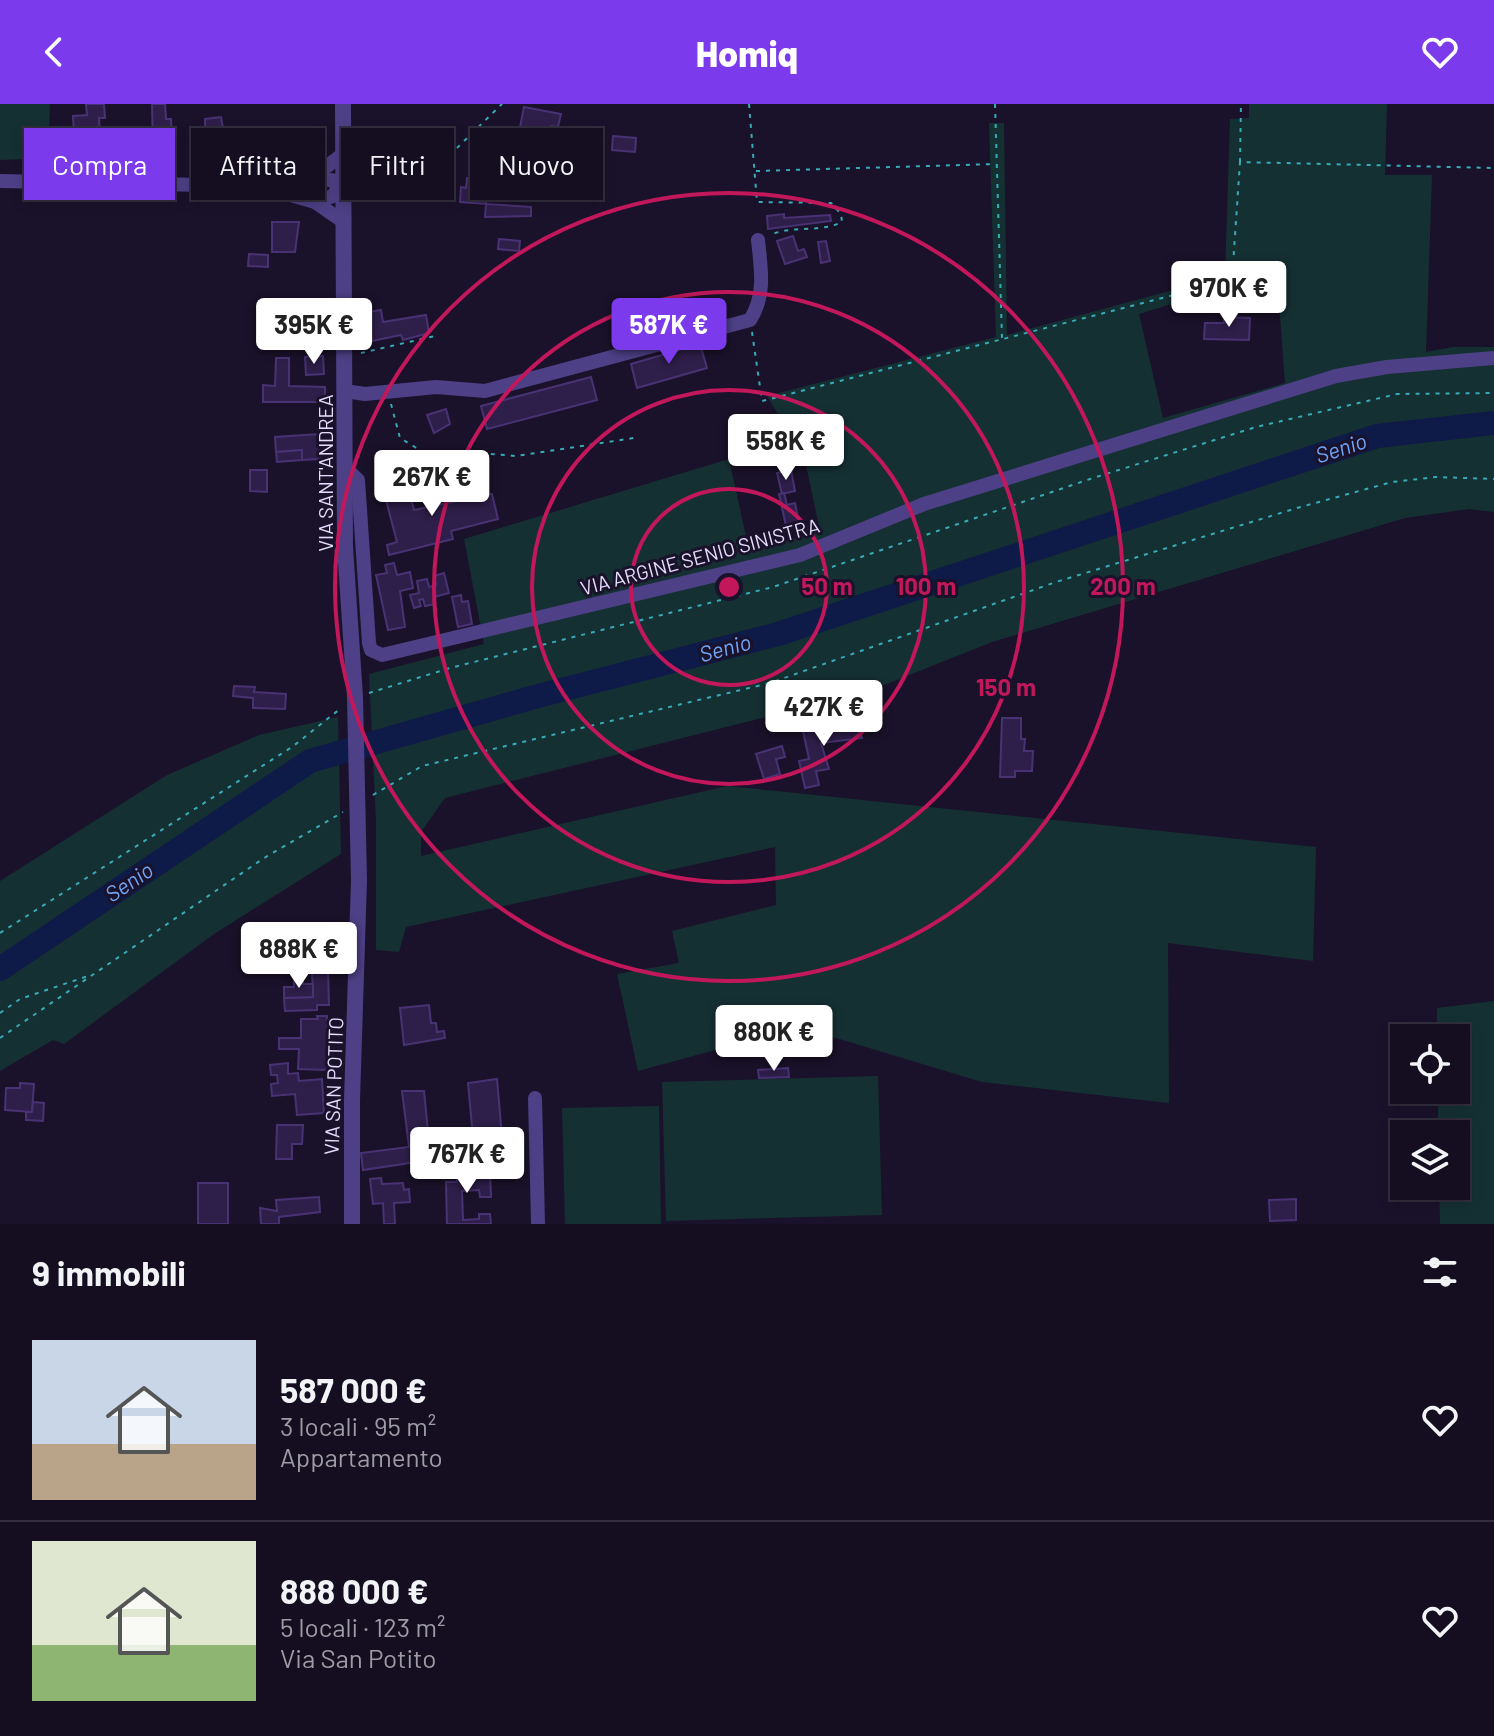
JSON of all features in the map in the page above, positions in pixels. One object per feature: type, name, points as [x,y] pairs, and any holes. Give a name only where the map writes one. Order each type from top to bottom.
[{"type":"street","name":"VIA SANT'ANDREA","points":[[343,104],[343,128]]},
{"type":"street","points":[[325,168],[341,156]]},
{"type":"street","points":[[315,202],[333,196],[341,182],[325,179]]},
{"type":"street","points":[[0,181],[191,185]]},
{"type":"street","points":[[308,200],[341,220]]},
{"type":"street","name":"VIA SANT'ANDREA","points":[[341,200],[345,547],[355,697],[355,804]]},
{"type":"street","points":[[345,391],[436,387],[485,391],[750,320],[761,294],[758,240]]},
{"type":"street","name":"VIA ARGINE SENIO SINISTRA","points":[[345,468],[358,480],[369,643],[371,650],[382,655],[800,555],[924,504],[1336,376],[1387,367],[1494,358]]},
{"type":"street","name":"VIA SAN POTITO","points":[[352,1224],[352,1100],[359,880],[355,804]]},
{"type":"street","points":[[535,1098],[538,1224]]},
{"type":"path","points":[[454,151],[502,104]]},
{"type":"path","points":[[749,104],[757,202],[831,203],[841,214],[842,222],[831,228],[780,231],[758,240]]},
{"type":"path","points":[[995,104],[1002,340]]},
{"type":"path","points":[[750,320],[762,401],[1232,280],[1241,104]]},
{"type":"path","points":[[1240,162],[1494,168]]},
{"type":"path","points":[[754,171],[996,164]]},
{"type":"path","points":[[344,355],[435,336]]},
{"type":"path","points":[[388,391],[400,438],[423,452],[516,456],[634,438]]},
{"type":"path","points":[[0,933],[292,747],[355,697],[465,664],[773,587],[1090,479],[1256,427],[1397,394],[1494,393]]},
{"type":"path","points":[[0,1038],[264,858],[422,766],[770,683],[1070,577],[1392,482],[1436,477],[1494,479]]},
{"type":"path","points":[[0,1013],[20,999],[94,974]]},
{"type":"green space","points":[[0,104],[50,104],[49,128],[24,128],[24,159],[0,160]]},
{"type":"green space","points":[[1249,104],[1387,104],[1385,175],[1432,175],[1426,352],[1453,347],[1494,347],[1494,512],[1469,509],[1405,518],[992,642],[869,691],[445,798],[421,832],[421,856],[727,786],[1316,847],[1313,961],[1168,943],[1169,1103],[982,1082],[836,1038],[778,1033],[638,1071],[617,974],[679,963],[672,931],[776,905],[775,847],[406,927],[399,952],[376,950],[376,821],[369,674],[484,644],[464,539],[729,459],[749,550],[820,531],[805,460],[767,396],[996,337],[989,123],[1004,123],[1007,335],[1225,276],[1230,119],[1249,118]],"holes":[[[1243,282],[1278,289],[1285,383],[1163,418],[1139,314]]]},
{"type":"green space","points":[[338,717],[341,854],[214,934],[64,1044],[53,1040],[0,1071],[0,881],[167,775],[259,735]]},
{"type":"green space","points":[[1494,1001],[1494,1224],[1440,1224],[1439,1200],[1470,1200],[1470,1120],[1438,1120],[1438,1104],[1470,1104],[1470,1024],[1437,1024],[1437,1008]]},
{"type":"green space","points":[[878,1076],[882,1215],[666,1221],[662,1082]]},
{"type":"green space","points":[[659,1106],[661,1224],[565,1224],[562,1108]]},
{"type":"building","points":[[86,104],[104,104],[105,118],[99,118],[100,128],[74,128],[73,116],[87,115]]},
{"type":"building","points":[[152,104],[165,104],[166,119],[171,119],[171,128],[153,128]]},
{"type":"building","points":[[524,107],[561,114],[558,127],[520,128]]},
{"type":"building","points":[[221,117],[223,128],[205,128],[205,119]]},
{"type":"building","points":[[613,136],[636,138],[635,152],[612,150]]},
{"type":"building","points":[[467,178],[470,178],[470,200],[486,200],[486,204],[460,202],[461,187],[466,188]]},
{"type":"building","points":[[486,204],[531,207],[531,216],[485,217]]},
{"type":"building","points":[[784,214],[784,218],[830,215],[831,221],[768,229],[767,216]]},
{"type":"building","points":[[272,222],[299,222],[295,252],[272,252]]},
{"type":"building","points":[[793,236],[798,251],[804,249],[807,257],[785,264],[777,241]]},
{"type":"building","points":[[499,239],[520,241],[519,251],[498,249]]},
{"type":"building","points":[[826,241],[830,261],[821,263],[818,242]]},
{"type":"building","points":[[249,254],[268,255],[268,267],[248,266]]},
{"type":"building","points":[[381,310],[383,322],[426,315],[429,333],[403,340],[401,335],[367,342],[363,313]]},
{"type":"building","points":[[301,315],[319,315],[318,342],[296,342]]},
{"type":"building","points":[[1224,317],[1250,318],[1249,340],[1204,339],[1205,323],[1224,323]]},
{"type":"building","points":[[293,318],[289,342],[277,341],[279,330]]},
{"type":"building","points":[[700,344],[707,368],[637,388],[631,364]]},
{"type":"building","points":[[323,356],[324,374],[306,375],[305,357]]},
{"type":"building","points":[[276,358],[289,358],[289,386],[325,387],[325,402],[263,402],[263,385],[275,386]]},
{"type":"building","points":[[591,377],[597,400],[487,429],[481,406]]},
{"type":"building","points":[[446,409],[450,424],[434,433],[427,415]]},
{"type":"building","points":[[319,434],[321,459],[302,460],[302,450],[276,452],[275,437]]},
{"type":"building","points":[[302,450],[302,460],[277,462],[276,452]]},
{"type":"building","points":[[250,470],[267,470],[267,492],[250,491]]},
{"type":"building","points":[[791,470],[795,491],[782,494],[777,473]]},
{"type":"building","points":[[406,479],[414,510],[492,494],[498,519],[451,531],[453,539],[389,555],[387,545],[397,542],[382,485]]},
{"type":"building","points":[[784,493],[787,505],[795,503],[799,523],[786,526],[779,494]]},
{"type":"building","points":[[394,563],[397,575],[410,572],[413,588],[400,591],[405,627],[388,630],[376,575],[387,573],[385,565]]},
{"type":"building","points":[[444,573],[449,593],[434,597],[435,604],[425,606],[423,599],[419,600],[421,606],[414,608],[410,595],[419,593],[417,581],[427,579],[429,587],[436,585],[434,576]]},
{"type":"building","points":[[461,595],[462,602],[468,601],[472,624],[458,627],[452,597]]},
{"type":"building","points":[[234,686],[255,687],[254,692],[286,694],[285,709],[253,708],[253,698],[233,696]]},
{"type":"building","points":[[1002,718],[1021,718],[1024,751],[1033,751],[1032,771],[1015,771],[1015,777],[1000,777]]},
{"type":"building","points":[[858,720],[862,738],[821,743],[829,769],[816,771],[819,785],[805,788],[799,761],[809,759],[803,731]]},
{"type":"building","points":[[782,746],[785,757],[776,759],[780,774],[764,779],[756,754]]},
{"type":"building","points":[[328,970],[329,1005],[317,1005],[317,1010],[285,1011],[284,998],[313,997],[312,971]]},
{"type":"building","points":[[303,979],[303,984],[313,984],[313,997],[284,998],[284,987],[294,987],[294,980]]},
{"type":"building","points":[[429,1005],[431,1023],[436,1023],[437,1032],[444,1031],[445,1038],[404,1045],[400,1008]]},
{"type":"building","points":[[317,1016],[327,1016],[327,1070],[298,1069],[299,1049],[279,1049],[279,1038],[301,1038],[301,1019],[318,1019]]},
{"type":"building","points":[[288,1063],[288,1074],[298,1073],[299,1081],[322,1079],[324,1113],[297,1115],[295,1094],[272,1096],[271,1084],[278,1083],[277,1075],[271,1075],[270,1065]]},
{"type":"building","points":[[788,1068],[789,1077],[759,1078],[758,1070]]},
{"type":"building","points":[[497,1079],[503,1149],[363,1170],[361,1153],[409,1147],[402,1091],[424,1091],[429,1142],[473,1137],[468,1083]]},
{"type":"building","points":[[20,1083],[34,1084],[32,1112],[5,1110],[6,1088],[20,1088]]},
{"type":"building","points":[[33,1102],[44,1103],[43,1121],[26,1120],[26,1112],[32,1112]]},
{"type":"building","points":[[277,1125],[303,1125],[302,1144],[292,1144],[292,1159],[276,1159]]},
{"type":"building","points":[[490,1169],[491,1197],[480,1197],[479,1190],[462,1191],[463,1220],[479,1219],[479,1214],[490,1214],[491,1224],[447,1224],[446,1182],[457,1182],[457,1170]]},
{"type":"building","points":[[381,1178],[382,1184],[403,1183],[404,1190],[409,1189],[410,1202],[394,1203],[395,1224],[384,1224],[383,1203],[373,1204],[370,1179]]},
{"type":"building","points":[[198,1183],[228,1183],[228,1224],[198,1224]]},
{"type":"building","points":[[319,1197],[320,1212],[279,1217],[279,1224],[261,1224],[260,1208],[277,1211],[276,1200]]},
{"type":"building","points":[[1296,1199],[1296,1220],[1270,1221],[1269,1200]]},
{"type":"waterway","name":"Senio","points":[[0,969],[310,761],[538,696],[778,634],[1377,436],[1494,423]]}]
